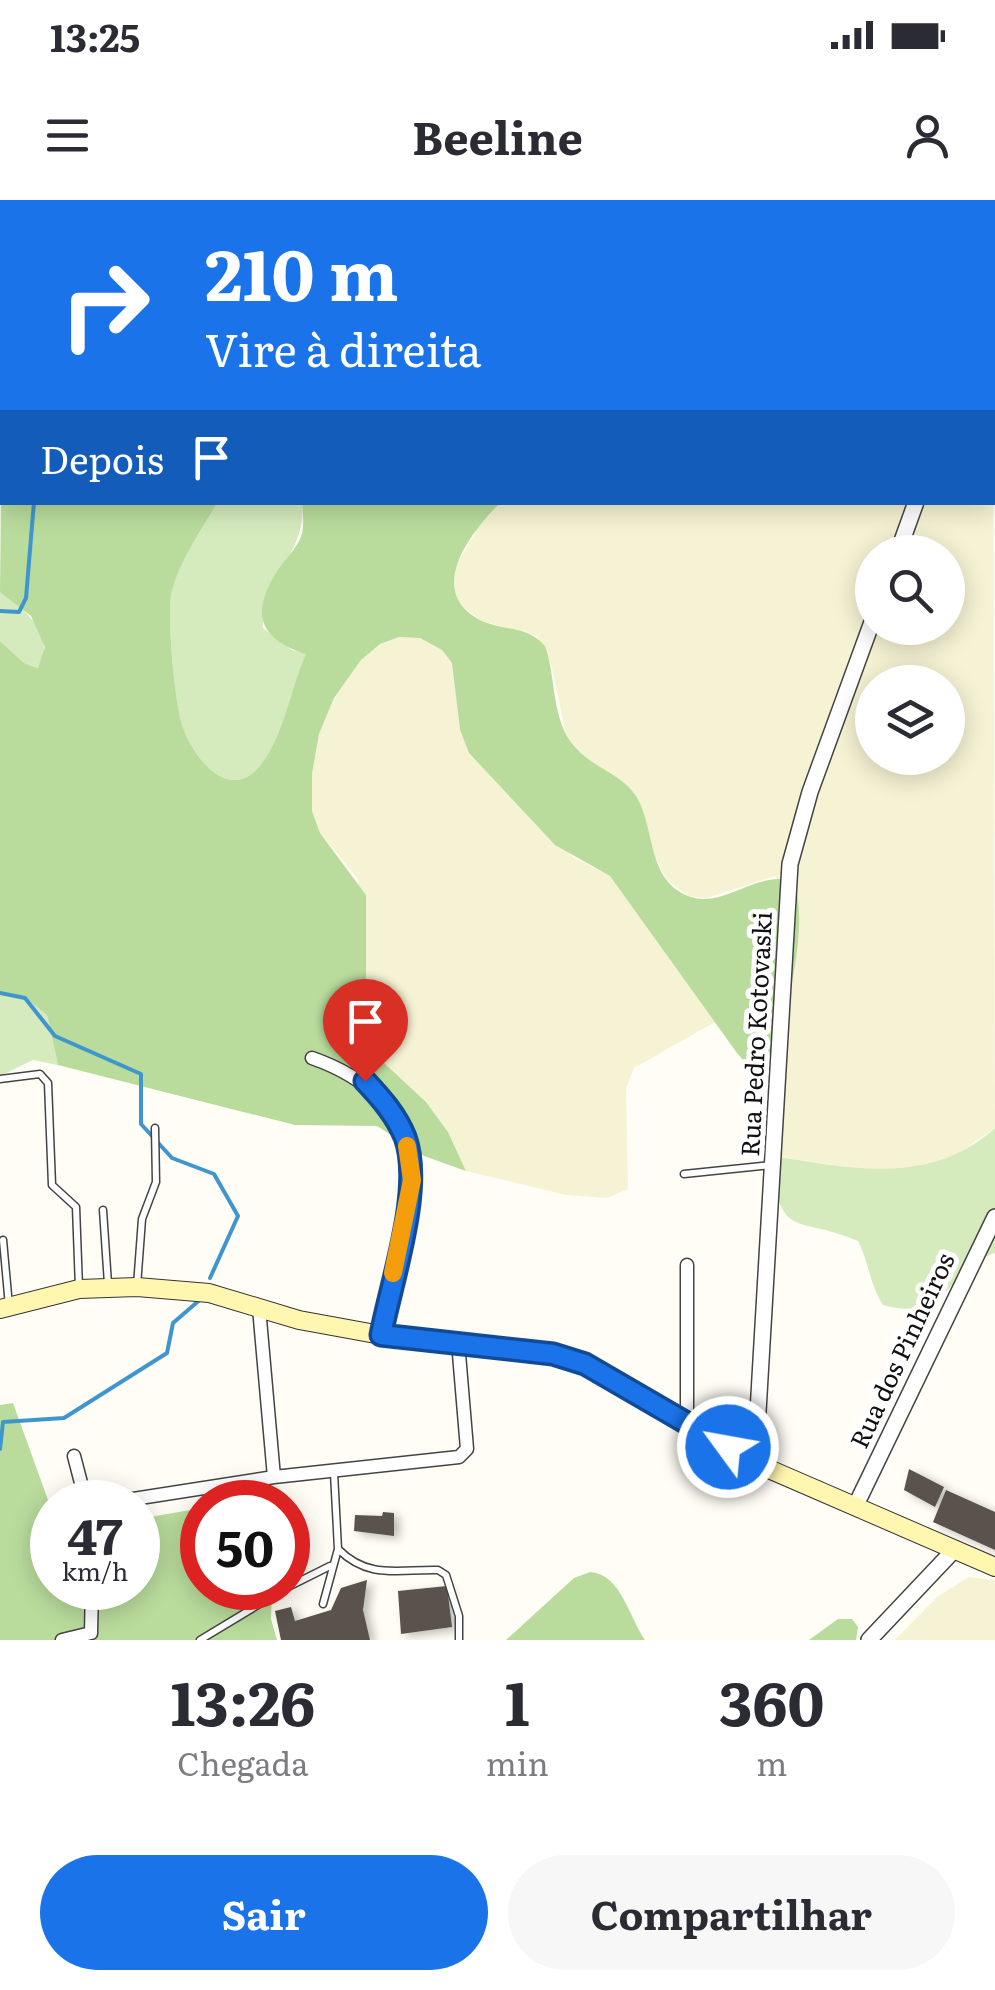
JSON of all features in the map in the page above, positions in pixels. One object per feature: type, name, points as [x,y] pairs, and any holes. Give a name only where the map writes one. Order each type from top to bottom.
[{"type":"main road","points":[[4,1308],[79,1290],[138,1287],[208,1293],[299,1320],[381,1335],[553,1354],[585,1364],[755,1463],[995,1567]]},
{"type":"street","points":[[904,535],[915,505]]},
{"type":"street","name":"Rua Pedro Kotovaski","points":[[755,1463],[790,864],[810,792],[864,645]]},
{"type":"street","points":[[312,1058],[365,1081],[388,1106],[406,1139],[412,1180],[381,1335]]},
{"type":"street","name":"Rua dos Pinheiros","points":[[856,1506],[995,1217]]},
{"type":"street","points":[[687,1266],[688,1422]]},
{"type":"street","points":[[259,1308],[274,1478]]},
{"type":"street","points":[[160,1495],[464,1454],[458,1342]]},
{"type":"street","points":[[74,1456],[80,1480]]},
{"type":"street","points":[[869,1640],[955,1549]]},
{"type":"street","points":[[62,1640],[91,1633],[92,1610]]},
{"type":"lane","points":[[0,1079],[40,1074],[48,1084],[52,1184],[76,1207],[79,1290]]},
{"type":"lane","points":[[138,1287],[142,1219],[156,1182],[155,1128]]},
{"type":"lane","points":[[684,1174],[772,1164]]},
{"type":"lane","points":[[103,1210],[108,1286]]},
{"type":"lane","points":[[3,1240],[4,1308]]},
{"type":"lane","points":[[322,1604],[338,1549],[334,1472]]},
{"type":"lane","points":[[338,1549],[356,1565],[373,1572],[438,1570],[446,1575],[460,1616],[459,1640]]},
{"type":"lane","points":[[310,1576],[331,1565]]},
{"type":"lane","points":[[200,1640],[249,1610]]},
{"type":"shaded area","points":[[498,505],[994,505],[995,1128],[955,1156],[905,1170],[866,1170],[772,1156],[779,1051],[800,912],[775,876],[706,898],[689,896],[667,880],[652,850],[643,813],[584,760],[566,734],[551,664],[537,636],[482,621],[459,604],[452,585],[454,569],[482,521]]},
{"type":"shaded area","points":[[399,637],[420,638],[442,650],[452,663],[460,730],[469,753],[573,857],[610,876],[715,1022],[634,1068],[626,1088],[628,1189],[607,1198],[566,1195],[466,1171],[448,1132],[426,1102],[382,1061],[366,997],[358,879],[320,833],[312,811],[312,774],[319,734],[334,698],[361,660],[380,644]]},
{"type":"shaded area","points":[[969,1577],[995,1580],[995,1640],[895,1640],[938,1596]]},
{"type":"green space","points":[[1,505],[216,505],[180,568],[172,591],[174,681],[183,728],[195,752],[214,772],[236,780],[248,777],[268,755],[306,654],[270,634],[262,614],[268,588],[302,534],[302,505],[498,505],[476,530],[458,562],[456,594],[464,608],[480,620],[522,631],[545,646],[567,736],[583,755],[621,780],[636,796],[665,878],[688,896],[701,899],[765,881],[792,881],[797,896],[798,939],[779,1051],[758,1061],[743,1060],[610,876],[555,845],[469,753],[460,730],[452,663],[442,650],[420,638],[399,637],[380,644],[361,660],[334,698],[319,734],[312,774],[312,811],[320,833],[366,895],[366,997],[382,1061],[426,1102],[448,1132],[466,1171],[424,1156],[377,1126],[295,1125],[58,1065],[47,1015],[23,996],[0,993],[0,641],[24,663],[38,668],[45,647],[31,616],[0,592]]},
{"type":"green space","points":[[216,505],[302,505],[298,536],[269,595],[263,628],[292,650],[307,653],[268,755],[248,777],[236,780],[214,772],[195,753],[183,729],[177,701],[170,602],[192,546]]},
{"type":"green space","points":[[0,592],[36,624],[44,646],[39,668],[24,663],[0,641]]},
{"type":"green space","points":[[0,993],[23,996],[47,1015],[58,1065],[33,1060],[0,1076]]},
{"type":"green space","points":[[995,1128],[995,1253],[978,1261],[935,1301],[922,1307],[883,1305],[858,1241],[794,1221],[780,1202],[772,1156],[860,1168],[916,1166],[970,1147]]},
{"type":"green space","points":[[13,1403],[41,1480],[30,1480],[30,1610],[160,1610],[160,1515],[180,1512],[180,1610],[271,1610],[277,1640],[0,1640],[0,1405]]},
{"type":"green space","points":[[590,1572],[601,1575],[617,1588],[645,1640],[506,1640],[574,1578]]},
{"type":"green space","points":[[838,1619],[852,1619],[858,1627],[856,1640],[809,1640]]},
{"type":"building","points":[[909,1469],[944,1487],[935,1507],[904,1490]]},
{"type":"building","points":[[946,1490],[995,1512],[995,1550],[933,1522]]},
{"type":"building","points":[[383,1512],[394,1513],[394,1536],[354,1531],[355,1515],[382,1516]]},
{"type":"building","points":[[367,1580],[363,1610],[370,1640],[281,1640],[275,1611],[292,1610],[295,1621],[331,1610],[341,1588]]},
{"type":"building","points":[[447,1586],[452,1627],[401,1634],[398,1591]]},
{"type":"waterway","points":[[0,611],[19,612],[26,598],[34,505]]},
{"type":"waterway","points":[[0,993],[25,998],[55,1036],[141,1074],[141,1124],[172,1158],[214,1174],[238,1216],[210,1278]]},
{"type":"waterway","points":[[0,1449],[3,1422],[64,1418],[167,1353],[173,1323],[202,1298]]},
{"type":"slow traffic","points":[[393,1273],[412,1180],[407,1146]]},
{"type":"route","points":[[365,1081],[388,1106],[406,1139],[412,1180],[381,1335],[553,1354],[585,1364],[728,1447]]}]
